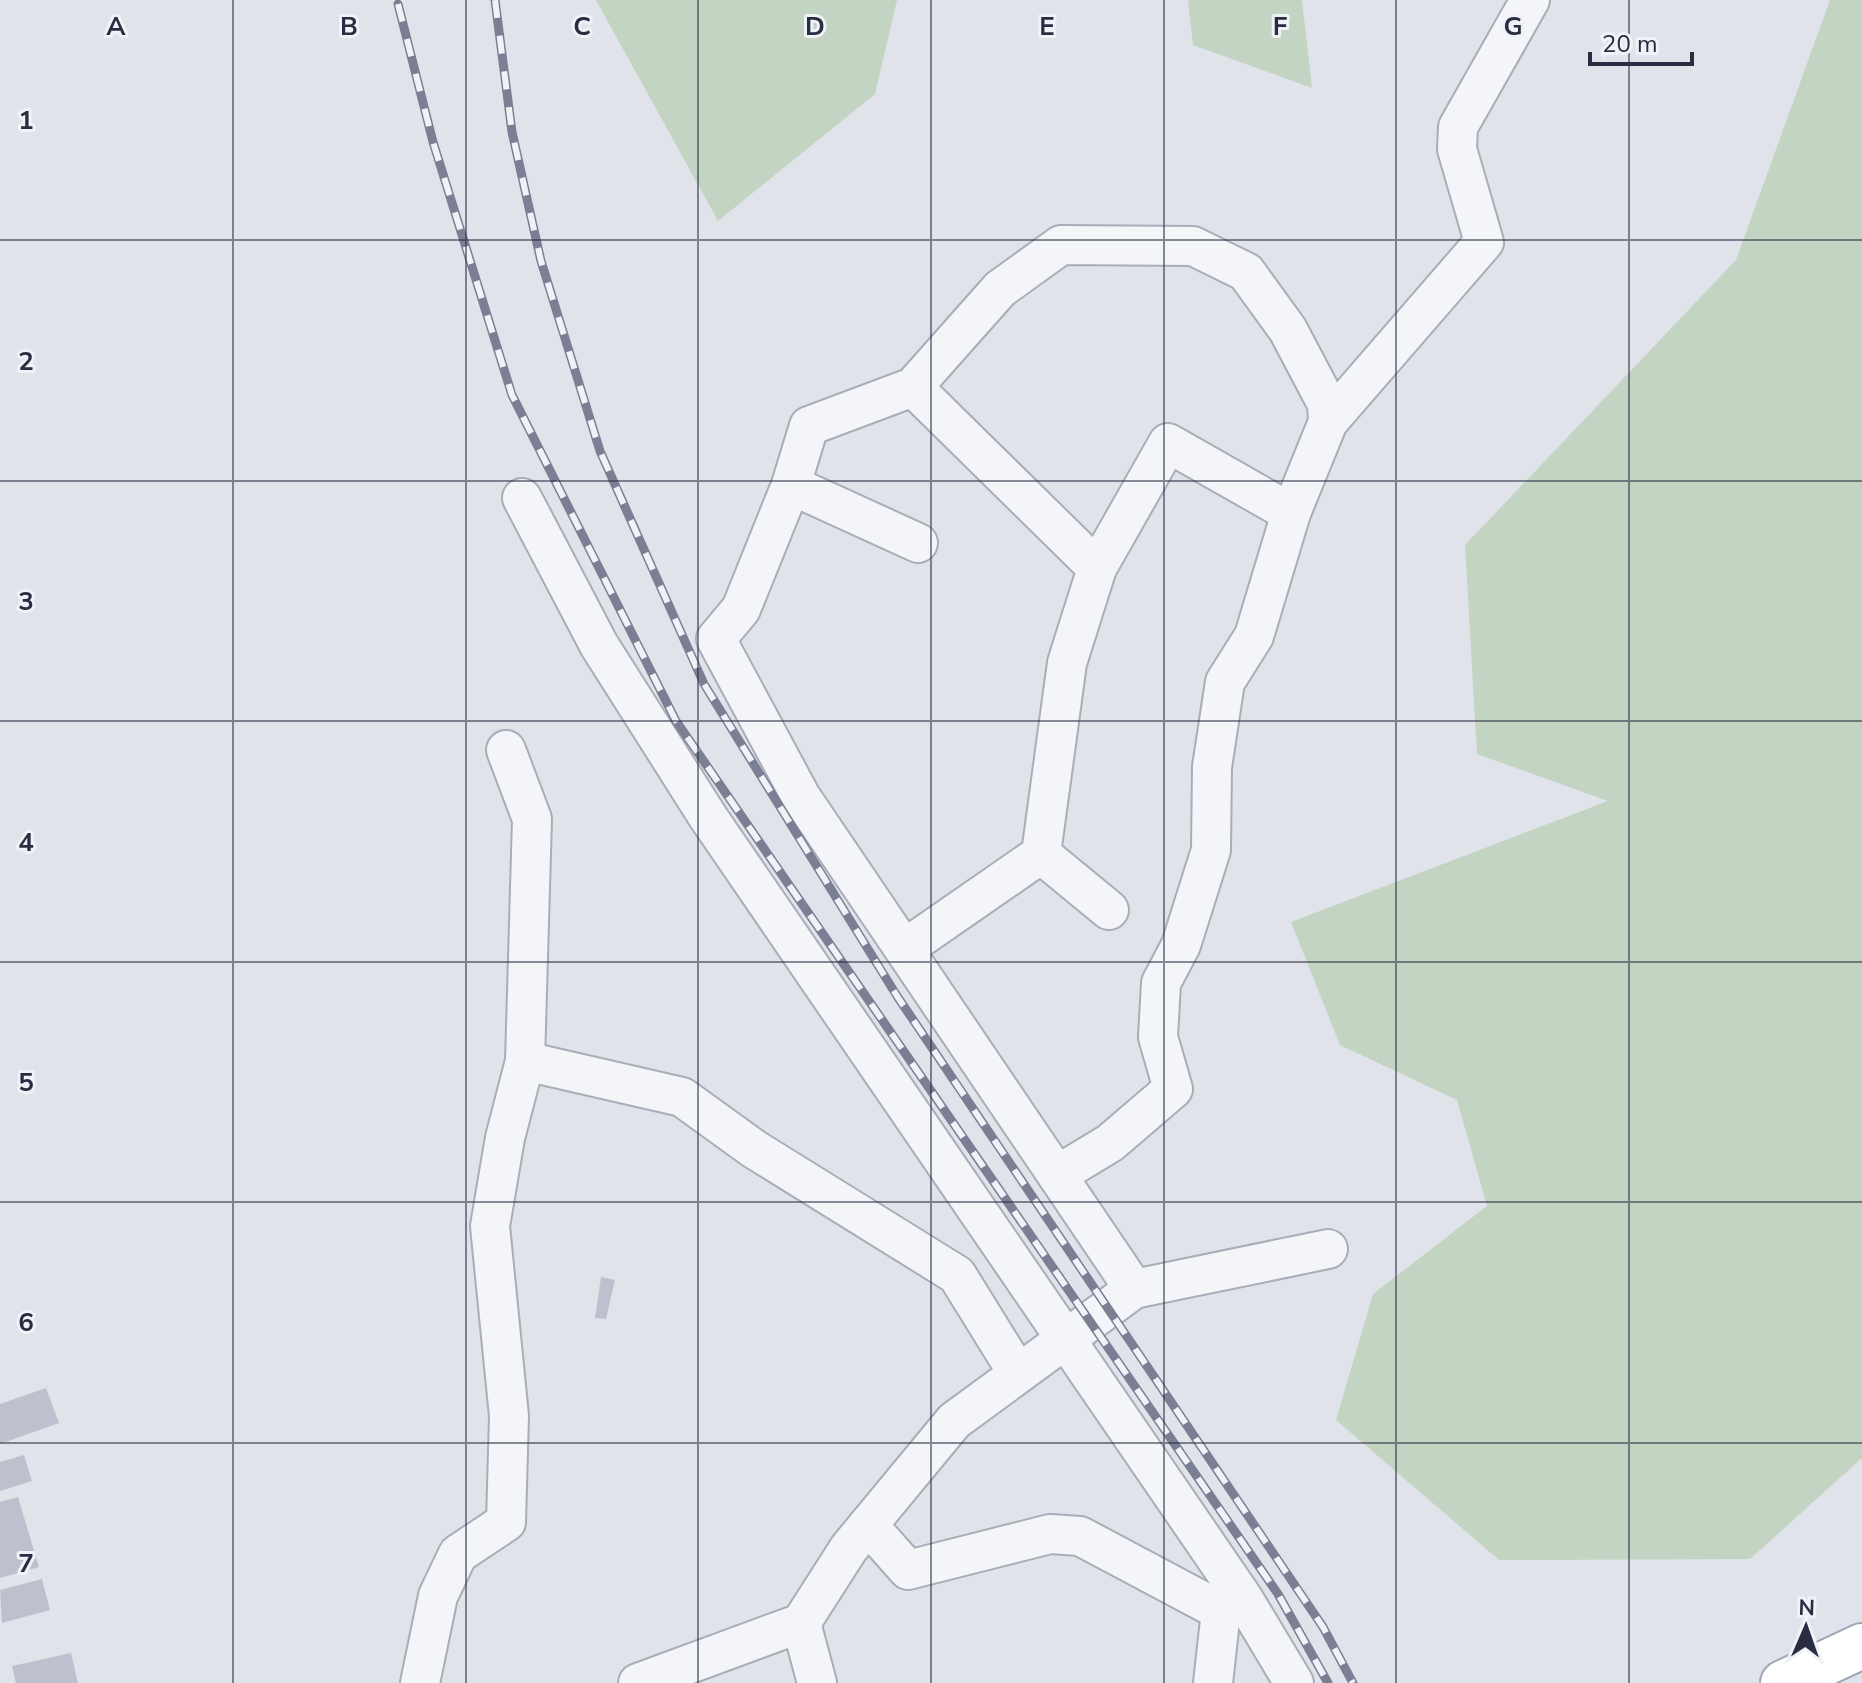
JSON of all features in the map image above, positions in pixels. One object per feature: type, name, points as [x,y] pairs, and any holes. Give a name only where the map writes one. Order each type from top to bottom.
[{"type":"main road","points":[[1783,1683],[1862,1646]]},
{"type":"street","points":[[1057,1175],[1110,1143],[1173,1089],[1158,1037],[1161,983],[1181,945],[1211,850],[1212,767],[1225,682],[1254,636],[1291,513],[1328,422],[1484,242],[1457,149],[1458,127],[1530,0]]},
{"type":"street","points":[[1134,1289],[801,797],[716,639],[741,609],[791,485],[809,426],[913,387],[1000,289],[1061,245],[1193,246],[1246,272],[1288,330],[1327,404],[1328,422]]},
{"type":"street","points":[[913,387],[1097,568]]},
{"type":"street","points":[[904,949],[1041,854],[1067,663],[1097,568],[1168,443],[1291,513]]},
{"type":"street","points":[[791,485],[918,543]]},
{"type":"street","points":[[522,498],[599,645],[708,817],[1063,1339],[1232,1605],[1294,1683]]},
{"type":"street","points":[[420,1683],[438,1596],[458,1554],[506,1522],[509,1416],[490,1226],[505,1138],[525,1061],[532,819],[506,750]]},
{"type":"street","points":[[1041,854],[1109,910]]},
{"type":"street","points":[[525,1061],[682,1097],[754,1149],[957,1275],[1017,1372]]},
{"type":"street","points":[[638,1683],[801,1623],[849,1548],[954,1421],[1134,1289],[1328,1249]]},
{"type":"street","points":[[868,1525],[908,1570],[1050,1534],[1080,1536],[1232,1605]]},
{"type":"street","points":[[1213,1683],[1232,1605]]},
{"type":"street","points":[[801,1623],[817,1683]]},
{"type":"green space","points":[[596,0],[897,0],[875,94],[718,221]]},
{"type":"green space","points":[[1188,0],[1302,0],[1312,88],[1193,45]]},
{"type":"green space","points":[[1830,0],[1862,0],[1862,1458],[1750,1559],[1499,1560],[1336,1420],[1373,1294],[1487,1206],[1457,1100],[1340,1045],[1291,922],[1608,801],[1477,754],[1465,545],[1736,260]]},
{"type":"building","points":[[601,1277],[615,1280],[606,1319],[595,1318]]},
{"type":"building","points":[[46,1388],[59,1423],[0,1444],[0,1404]]},
{"type":"building","points":[[24,1455],[32,1481],[0,1491],[0,1462]]},
{"type":"building","points":[[18,1497],[39,1567],[0,1578],[0,1502]]},
{"type":"building","points":[[42,1579],[50,1610],[2,1623],[0,1590]]},
{"type":"building","points":[[71,1653],[78,1683],[16,1683],[12,1666]]},
{"type":"railway","points":[[495,0],[512,132],[541,261],[600,451],[704,684],[897,996],[1323,1627],[1353,1683]]},
{"type":"railway","points":[[398,4],[433,142],[512,395],[676,721],[1278,1594],[1328,1683]]}]
